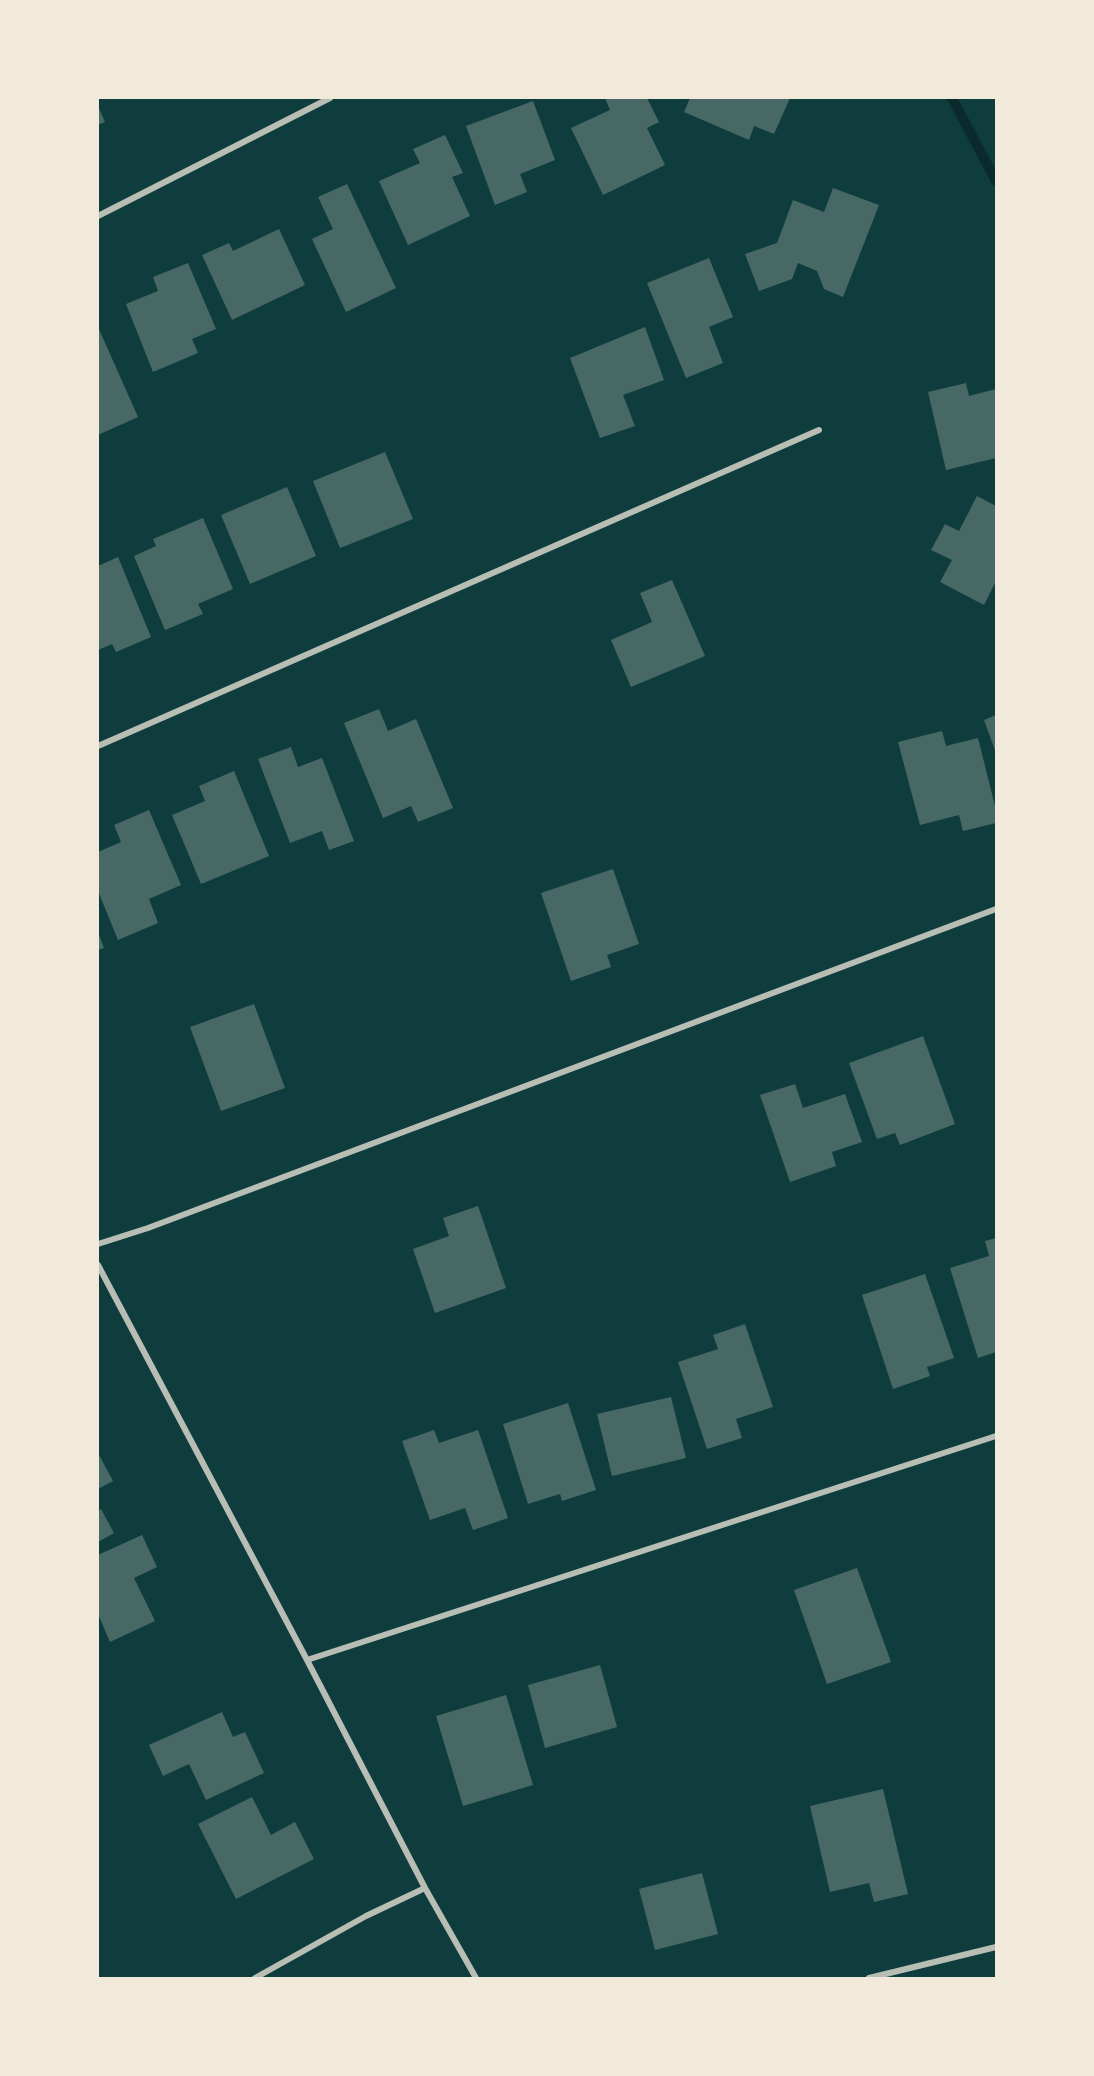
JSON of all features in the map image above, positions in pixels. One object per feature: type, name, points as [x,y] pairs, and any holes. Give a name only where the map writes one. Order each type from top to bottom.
[{"type":"street","points":[[98,216],[330,98]]},
{"type":"street","points":[[98,746],[819,430]]},
{"type":"street","points":[[98,1244],[148,1228],[996,909]]},
{"type":"street","points":[[98,1265],[308,1660],[424,1888],[476,1978]]},
{"type":"street","points":[[308,1660],[996,1436]]},
{"type":"street","points":[[255,1978],[366,1916],[424,1888]]},
{"type":"street","points":[[869,1978],[996,1947]]},
{"type":"building","points":[[605,98],[647,98],[659,122],[647,128],[665,165],[603,195],[571,128],[610,110]]},
{"type":"building","points":[[690,98],[790,98],[774,134],[754,126],[749,140],[684,112]]},
{"type":"building","points":[[533,101],[555,160],[520,174],[527,192],[495,205],[466,126]]},
{"type":"building","points":[[98,106],[105,122],[98,125]]},
{"type":"building","points":[[445,135],[463,173],[452,177],[470,216],[408,245],[379,181],[420,163],[413,149]]},
{"type":"building","points":[[347,184],[396,288],[346,312],[312,239],[333,229],[318,197]]},
{"type":"building","points":[[833,188],[879,205],[843,297],[824,289],[817,271],[798,263],[792,279],[759,291],[745,254],[777,243],[793,200],[824,212]]},
{"type":"building","points":[[279,229],[305,285],[232,320],[202,255],[229,243],[233,251]]},
{"type":"building","points":[[709,258],[733,317],[709,327],[723,363],[686,378],[647,283]]},
{"type":"building","points":[[188,263],[216,329],[192,339],[198,353],[153,372],[126,304],[158,291],[153,277]]},
{"type":"building","points":[[98,327],[138,417],[98,435]]},
{"type":"building","points":[[645,327],[664,380],[623,395],[635,426],[600,438],[570,358]]},
{"type":"building","points":[[966,383],[969,396],[996,389],[996,458],[946,470],[928,392]]},
{"type":"building","points":[[385,452],[413,519],[340,548],[313,481]]},
{"type":"building","points":[[287,487],[316,556],[250,584],[221,515]]},
{"type":"building","points":[[977,496],[996,506],[996,581],[984,605],[940,582],[952,560],[931,550],[945,524],[959,531]]},
{"type":"building","points":[[203,518],[233,589],[198,604],[203,614],[165,630],[134,556],[156,546],[153,539]]},
{"type":"building","points":[[118,557],[151,637],[116,652],[112,644],[98,650],[98,566]]},
{"type":"building","points":[[672,580],[705,656],[631,687],[611,640],[652,622],[640,593]]},
{"type":"building","points":[[379,709],[388,731],[416,719],[453,808],[418,822],[411,806],[383,818],[344,723]]},
{"type":"building","points":[[996,715],[996,753],[984,720]]},
{"type":"building","points":[[942,731],[946,746],[978,738],[996,810],[996,823],[963,831],[959,815],[920,825],[898,742]]},
{"type":"building","points":[[291,747],[298,767],[322,758],[354,841],[329,850],[322,831],[290,843],[258,759]]},
{"type":"building","points":[[234,771],[269,856],[201,884],[172,815],[205,801],[199,786]]},
{"type":"building","points":[[149,810],[181,885],[149,899],[158,923],[118,940],[98,891],[98,852],[121,842],[114,825]]},
{"type":"building","points":[[613,869],[639,944],[607,955],[611,967],[571,981],[541,893]]},
{"type":"building","points":[[98,932],[104,948],[98,950]]},
{"type":"building","points":[[254,1004],[285,1088],[221,1111],[190,1027]]},
{"type":"building","points":[[923,1036],[955,1124],[900,1145],[895,1133],[877,1139],[849,1063]]},
{"type":"building","points":[[795,1084],[803,1108],[845,1094],[862,1142],[832,1152],[836,1166],[790,1182],[760,1095]]},
{"type":"building","points":[[478,1206],[506,1288],[435,1313],[413,1249],[449,1236],[443,1218]]},
{"type":"building","points":[[996,1238],[996,1352],[978,1358],[950,1268],[989,1256],[985,1241]]},
{"type":"building","points":[[925,1274],[954,1358],[927,1367],[930,1376],[893,1389],[862,1295]]},
{"type":"building","points":[[745,1324],[773,1407],[736,1419],[742,1438],[707,1449],[678,1362],[718,1349],[713,1335]]},
{"type":"building","points":[[671,1397],[686,1458],[612,1476],[597,1414]]},
{"type":"building","points":[[568,1403],[596,1490],[562,1501],[560,1494],[528,1504],[503,1424]]},
{"type":"building","points":[[434,1430],[439,1443],[478,1430],[508,1518],[473,1530],[465,1508],[430,1520],[402,1441]]},
{"type":"building","points":[[98,1453],[113,1481],[98,1489]]},
{"type":"building","points":[[101,1509],[114,1533],[98,1542],[98,1511]]},
{"type":"building","points":[[142,1535],[157,1567],[134,1578],[155,1621],[110,1642],[98,1614],[98,1555]]},
{"type":"building","points":[[857,1568],[891,1662],[827,1684],[794,1590]]},
{"type":"building","points":[[600,1665],[617,1727],[545,1748],[528,1685]]},
{"type":"building","points":[[506,1695],[533,1785],[463,1806],[436,1716]]},
{"type":"building","points":[[222,1712],[233,1737],[245,1732],[264,1773],[206,1800],[189,1764],[163,1776],[149,1745]]},
{"type":"building","points":[[883,1789],[908,1894],[874,1902],[869,1883],[830,1892],[810,1806]]},
{"type":"building","points":[[252,1797],[271,1835],[295,1822],[314,1859],[236,1899],[198,1824]]},
{"type":"building","points":[[702,1873],[718,1934],[655,1950],[639,1889]]},
{"type":"waterway","points":[[952,98],[996,181]]}]
